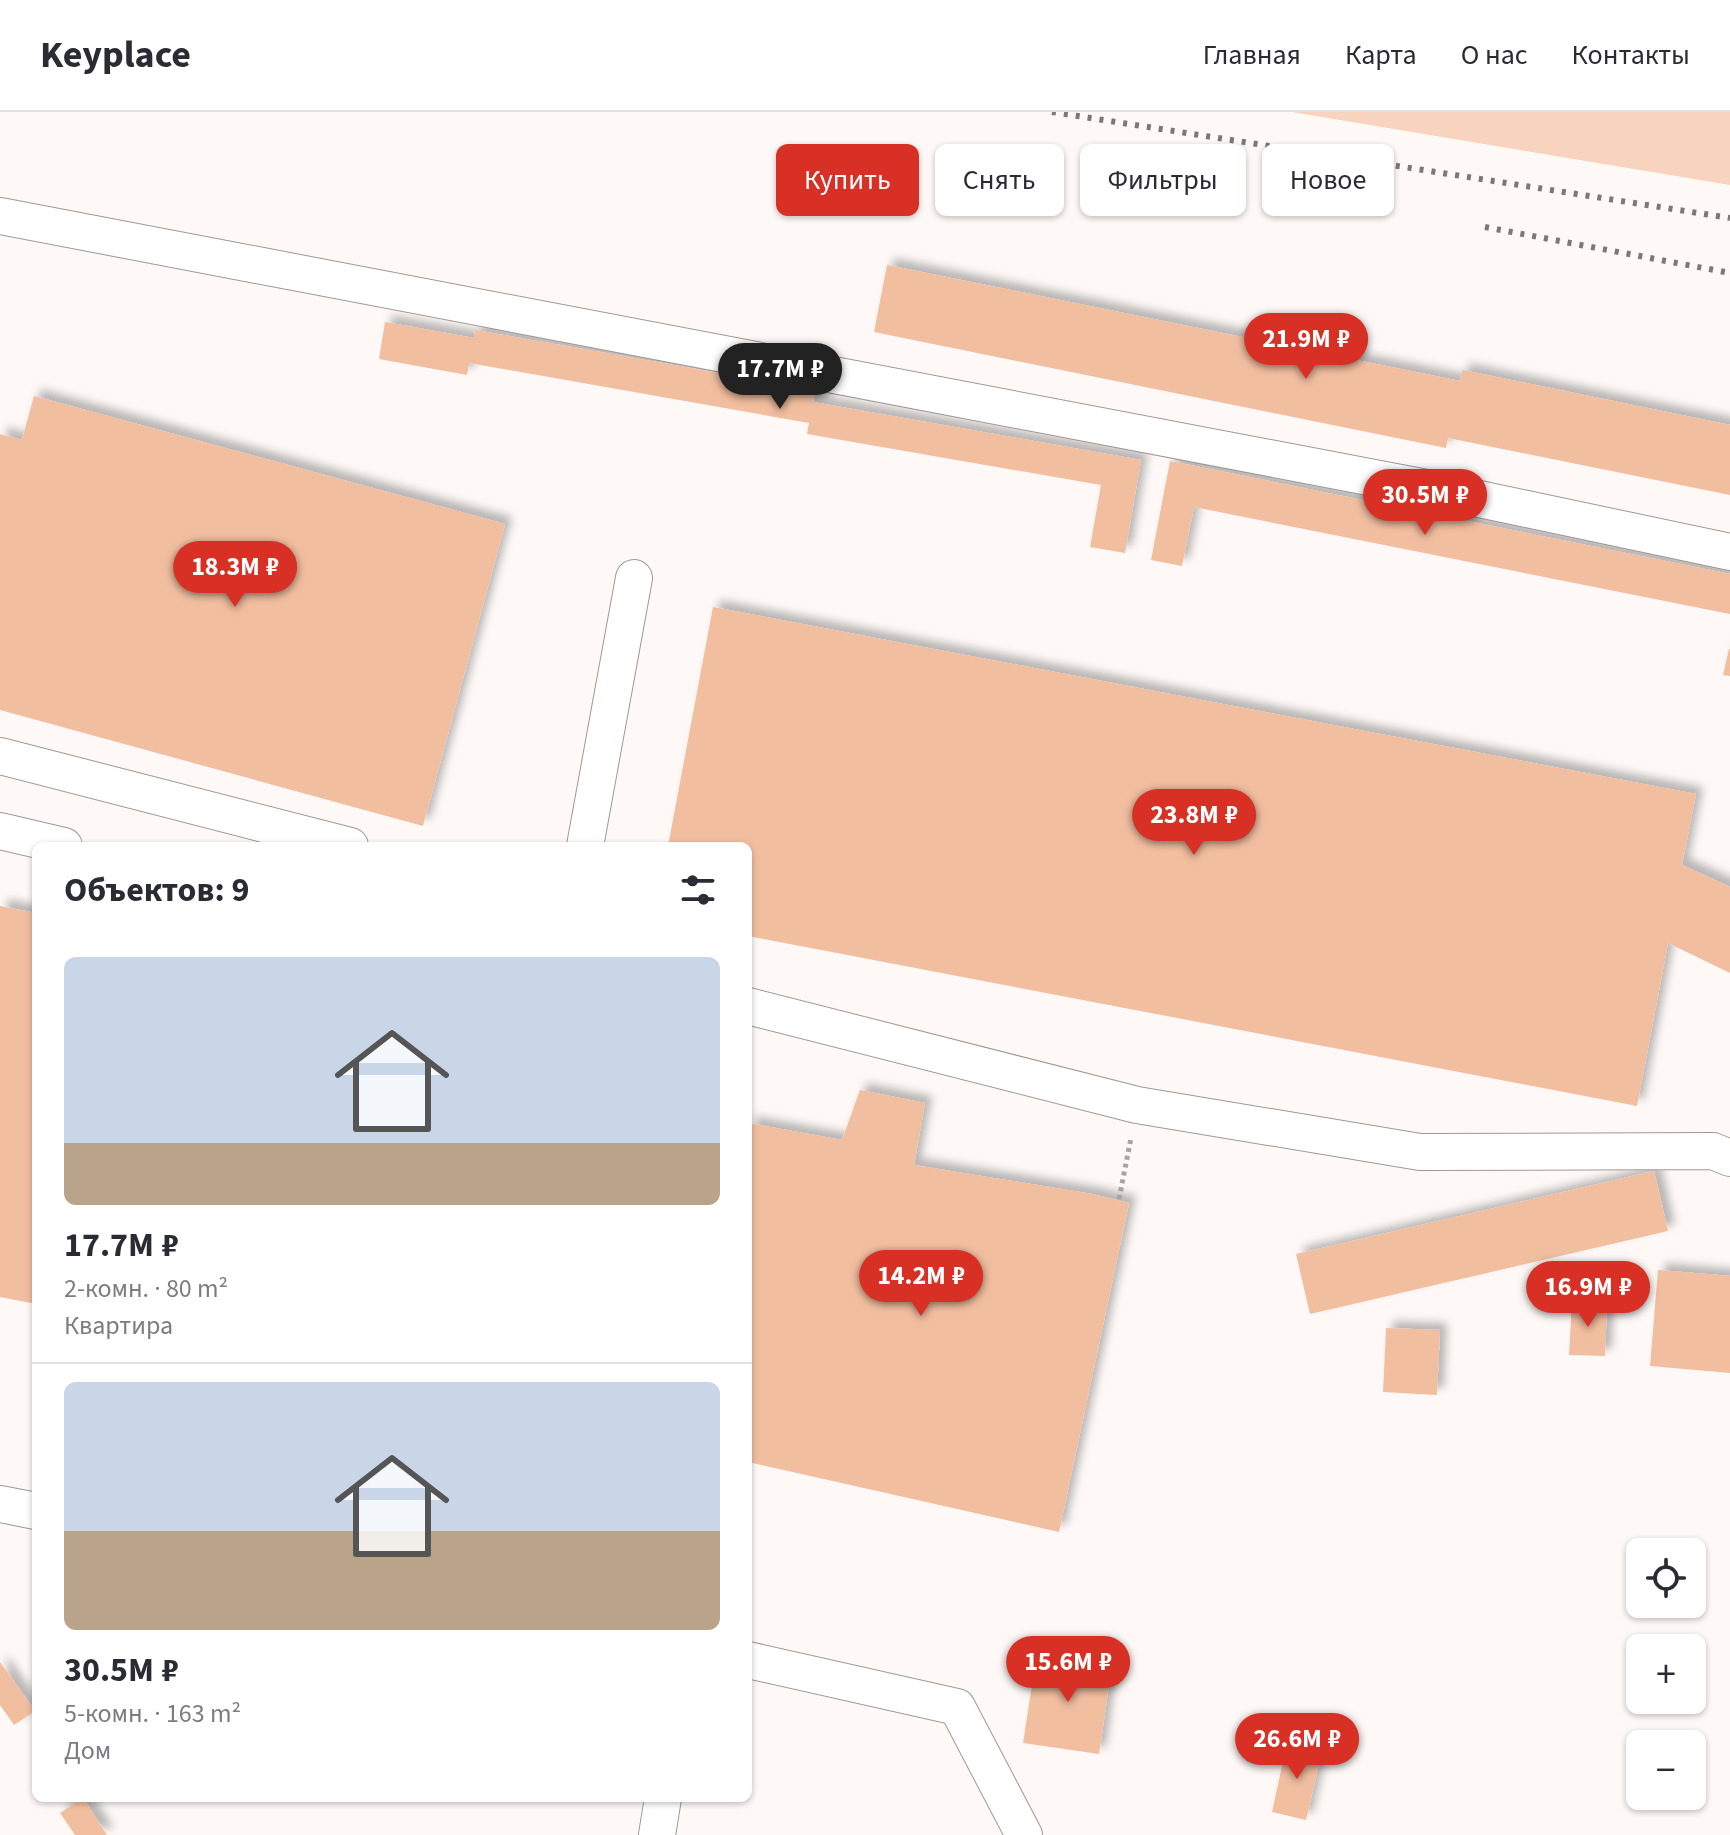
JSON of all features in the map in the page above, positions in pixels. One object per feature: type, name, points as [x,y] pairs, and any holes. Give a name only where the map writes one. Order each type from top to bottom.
[{"type":"lane","points":[[0,216],[1437,490],[1730,552]]},
{"type":"lane","points":[[586,842],[634,578]]},
{"type":"lane","points":[[0,756],[334,842]]},
{"type":"lane","points":[[0,831],[47,842]]},
{"type":"lane","points":[[752,1007],[1137,1105],[1420,1152],[1713,1151],[1730,1158]]},
{"type":"lane","points":[[0,1504],[32,1510]]},
{"type":"lane","points":[[752,1661],[957,1707],[1024,1835]]},
{"type":"lane","points":[[657,1835],[662,1802]]},
{"type":"path","points":[[1119,1199],[1131,1136]]},
{"type":"shaded area","points":[[1292,112],[1730,112],[1730,185]]},
{"type":"building","points":[[887,265],[1460,381],[1462,370],[1730,425],[1730,495],[1448,438],[1446,448],[874,332]]},
{"type":"building","points":[[385,322],[474,338],[475,330],[815,390],[813,402],[1141,460],[1125,553],[1090,547],[1101,485],[807,434],[809,423],[469,363],[467,375],[379,359]]},
{"type":"building","points":[[34,396],[505,524],[423,826],[0,710],[0,434],[22,440]]},
{"type":"building","points":[[1170,461],[1730,574],[1730,614],[1194,507],[1182,566],[1151,560]]},
{"type":"building","points":[[713,607],[1696,794],[1682,865],[1730,887],[1730,973],[1668,943],[1637,1106],[752,937],[752,842],[669,842]]},
{"type":"building","points":[[1730,649],[1730,676],[1723,675]]},
{"type":"building","points":[[0,906],[32,912],[32,1303],[0,1297]]},
{"type":"building","points":[[860,1090],[925,1103],[914,1165],[1092,1194],[1129,1203],[1059,1532],[752,1463],[752,1124],[842,1140]]},
{"type":"building","points":[[1654,1171],[1668,1231],[1310,1314],[1296,1254]]},
{"type":"building","points":[[1658,1270],[1730,1276],[1730,1373],[1650,1366]]},
{"type":"building","points":[[1572,1301],[1607,1303],[1605,1356],[1569,1355]]},
{"type":"building","points":[[1386,1328],[1440,1330],[1437,1395],[1383,1392]]},
{"type":"building","points":[[1037,1653],[1112,1664],[1099,1754],[1023,1743]]},
{"type":"building","points":[[0,1662],[32,1707],[32,1713],[14,1725],[0,1705]]},
{"type":"building","points":[[1287,1743],[1322,1751],[1306,1820],[1272,1812]]},
{"type":"building","points":[[77,1802],[86,1802],[107,1835],[75,1835],[60,1813]]},
{"type":"railway","points":[[1052,112],[1730,218]]},
{"type":"railway","points":[[1485,227],[1730,273]]}]
